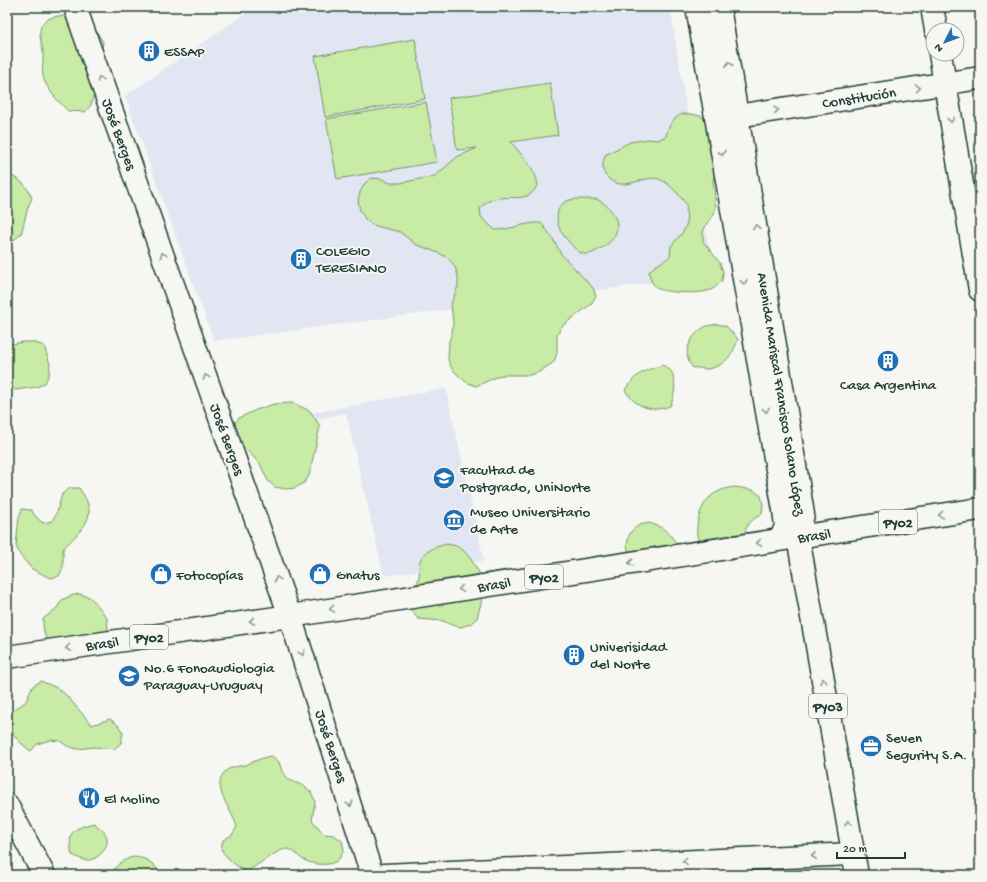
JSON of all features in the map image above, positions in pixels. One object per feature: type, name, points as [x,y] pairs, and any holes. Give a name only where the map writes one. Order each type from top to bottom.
[{"type":"main road","name":"José Berges","points":[[75,7],[290,616],[372,875]]},
{"type":"main road","name":"Avenida Mariscal Francisco Solano López","points":[[697,7],[786,526],[799,537]]},
{"type":"main road","points":[[704,7],[718,85],[723,100],[730,111],[737,116]]},
{"type":"main road","name":"Avenida Mariscal Francisco Solano López","points":[[719,7],[803,514],[799,537],[857,875]]},
{"type":"main road","points":[[932,7],[935,22]]},
{"type":"main road","points":[[941,62],[980,290]]},
{"type":"main road","name":"Constitución","points":[[737,116],[980,78]]},
{"type":"main road","name":"Brasil","points":[[7,657],[290,616],[980,509]]},
{"type":"main road","points":[[7,805],[44,875]]},
{"type":"main road","points":[[7,826],[25,839]]},
{"type":"main road","points":[[384,875],[853,854]]},
{"type":"shaded area","points":[[255,7],[670,7],[713,275],[214,341],[125,96]]},
{"type":"shaded area","points":[[446,388],[484,561],[384,576],[346,413],[249,433],[246,425]]},
{"type":"green space","points":[[58,16],[78,16],[92,27],[103,42],[96,87],[91,105],[85,112],[68,111],[58,101],[47,86],[44,79],[42,71],[43,52],[40,31],[42,24],[45,21]]},
{"type":"green space","points":[[415,39],[425,99],[325,117],[315,56]]},
{"type":"green space","points":[[550,83],[558,135],[511,142],[531,167],[538,185],[532,193],[527,196],[493,199],[487,202],[480,208],[481,217],[495,230],[541,223],[552,237],[561,254],[593,288],[596,296],[591,304],[561,327],[557,336],[557,353],[554,362],[539,372],[530,375],[501,375],[476,386],[466,382],[459,376],[452,369],[448,360],[449,341],[453,323],[451,304],[458,286],[458,276],[455,267],[449,259],[441,254],[415,244],[400,232],[372,225],[365,219],[360,210],[358,201],[360,192],[365,183],[372,178],[382,179],[390,183],[400,183],[435,176],[457,157],[477,148],[457,150],[449,98]]},
{"type":"green space","points":[[426,102],[437,162],[337,179],[326,119]]},
{"type":"green space","points":[[682,114],[701,116],[708,122],[720,163],[713,180],[716,208],[703,232],[703,241],[720,263],[723,272],[722,281],[713,289],[703,292],[661,290],[654,285],[649,272],[656,265],[670,256],[671,246],[683,232],[687,223],[686,204],[671,186],[659,179],[653,178],[632,183],[619,184],[606,176],[603,168],[605,155],[630,142],[649,139],[658,140],[666,136],[671,123]]},
{"type":"green space","points":[[7,174],[16,178],[22,183],[28,189],[32,198],[21,234],[14,240],[7,241]]},
{"type":"green space","points":[[597,199],[612,211],[617,225],[616,232],[613,239],[607,245],[592,253],[583,254],[574,248],[561,232],[557,221],[558,211],[564,202],[570,200]]},
{"type":"green space","points":[[717,324],[726,326],[738,339],[734,350],[723,363],[718,366],[706,369],[693,368],[687,357],[689,344],[701,329]]},
{"type":"green space","points":[[33,342],[44,346],[50,364],[49,374],[45,383],[37,387],[15,390],[7,381],[7,345]]},
{"type":"green space","points":[[663,365],[671,371],[675,384],[670,406],[657,409],[644,407],[634,401],[625,390],[633,380],[641,373]]},
{"type":"green space","points":[[293,403],[310,411],[320,426],[309,476],[304,483],[295,488],[286,489],[275,487],[268,481],[260,464],[240,443],[233,425],[239,418],[256,410],[274,404]]},
{"type":"green space","points":[[735,487],[753,490],[761,496],[763,504],[762,514],[753,519],[748,525],[744,536],[742,552],[736,559],[730,561],[705,549],[697,537],[697,525],[700,512],[709,498],[721,490]]},
{"type":"green space","points":[[70,488],[79,488],[87,501],[89,512],[88,518],[82,529],[63,549],[63,568],[59,576],[50,578],[32,569],[20,555],[16,546],[19,517],[22,509],[31,510],[43,523],[52,521],[57,512],[62,494]]},
{"type":"green space","points":[[649,523],[666,531],[677,545],[665,564],[651,571],[644,571],[631,557],[627,543],[630,534],[636,527]]},
{"type":"green space","points":[[447,544],[456,546],[463,550],[470,558],[480,574],[484,592],[477,618],[470,624],[461,627],[443,621],[418,619],[410,607],[410,600],[418,579],[422,557],[430,550]]},
{"type":"green space","points":[[79,594],[89,597],[96,603],[107,618],[108,628],[104,637],[49,645],[44,632],[43,619],[57,608],[62,600]]},
{"type":"green space","points":[[41,681],[59,689],[66,695],[92,725],[110,719],[118,725],[123,733],[121,743],[114,749],[95,747],[77,749],[67,746],[60,741],[50,740],[37,744],[31,751],[27,748],[17,739],[10,729],[9,717],[16,708],[26,701],[33,686]]},
{"type":"green space","points":[[272,756],[279,762],[287,779],[304,786],[311,792],[315,801],[312,820],[324,834],[334,835],[342,841],[344,850],[336,862],[327,864],[312,863],[304,860],[291,850],[286,849],[272,855],[247,872],[232,862],[221,849],[223,840],[232,835],[237,827],[223,798],[220,783],[222,776],[231,768]]},
{"type":"green space","points":[[94,823],[104,831],[107,838],[106,846],[97,857],[89,860],[82,860],[72,855],[70,841],[71,836],[76,829]]},
{"type":"green space","points":[[133,857],[147,860],[163,875],[111,875],[120,863]]},
{"type":"place","name":"ESSAP","points":[[149,51]]},
{"type":"place","name":"COLEGIO TERESIANO","points":[[301,259]]},
{"type":"place","name":"Casa Argentina","points":[[888,361]]},
{"type":"place","name":"Facultad de Postgrado, UniNorte","points":[[444,478]]},
{"type":"place","name":"Museo Universitario de Arte","points":[[454,520]]},
{"type":"place","name":"Fotocopías","points":[[161,574]]},
{"type":"place","name":"Gnatus","points":[[320,574]]},
{"type":"place","name":"Univerisidad del Norte","points":[[574,655]]},
{"type":"place","name":"No.6 Fonoaudiologia Paraguay-Uruguay","points":[[129,676]]},
{"type":"place","name":"Seven Segurity S.A.","points":[[871,746]]},
{"type":"place","name":"El Molino","points":[[89,798]]}]
